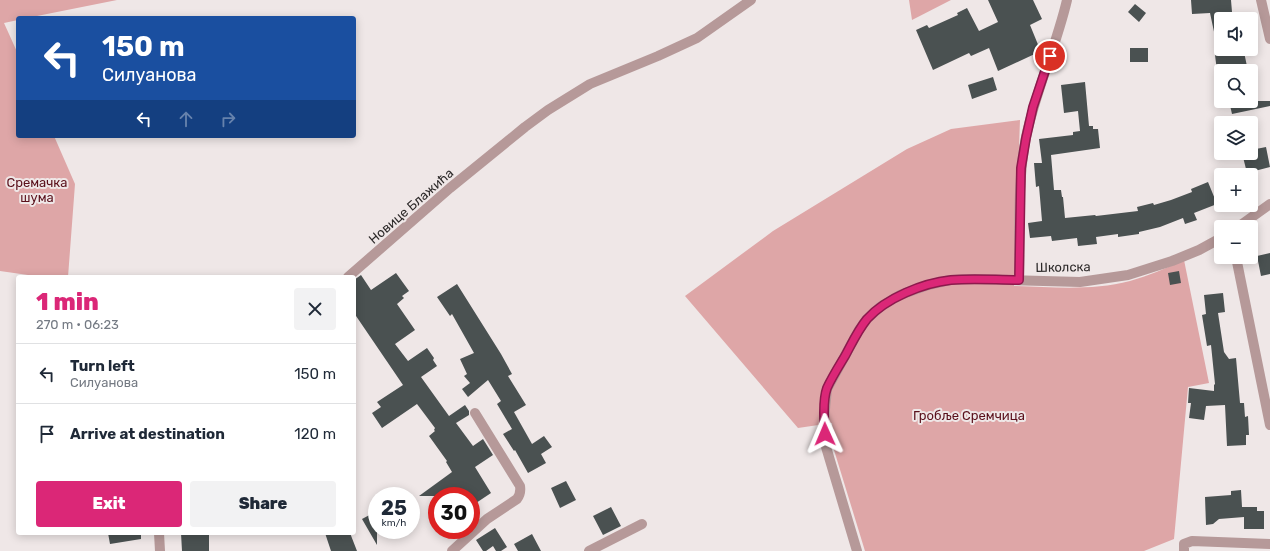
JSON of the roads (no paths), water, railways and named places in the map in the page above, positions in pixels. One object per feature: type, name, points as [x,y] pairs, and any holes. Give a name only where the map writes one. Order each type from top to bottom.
[{"type":"street","name":"Новице Блажића","points":[[350,275],[450,188],[525,127],[572,94],[611,75],[697,38],[751,0]]},
{"type":"street","points":[[1019,280],[1021,168],[1026,138],[1033,107],[1067,0]]},
{"type":"street","points":[[1261,0],[1270,39]]},
{"type":"street","points":[[1248,220],[1270,204]]},
{"type":"street","name":"Школска","points":[[857,551],[826,447],[824,420],[827,389],[859,330],[880,307],[900,295],[928,285],[957,280],[1080,282],[1128,275],[1172,261],[1199,250],[1214,242]]},
{"type":"street","points":[[1237,264],[1270,425]]},
{"type":"street","points":[[452,551],[487,519],[520,495],[520,486],[475,413]]},
{"type":"street","points":[[590,551],[642,524]]},
{"type":"street","points":[[159,535],[160,551]]},
{"type":"street","points":[[1184,551],[1184,544],[1192,541],[1270,544]]},
{"type":"park label","name":"Сремачка шума","points":[[37,190]]},
{"type":"park label","name":"Гробље Сремчица","points":[[969,415]]}]
